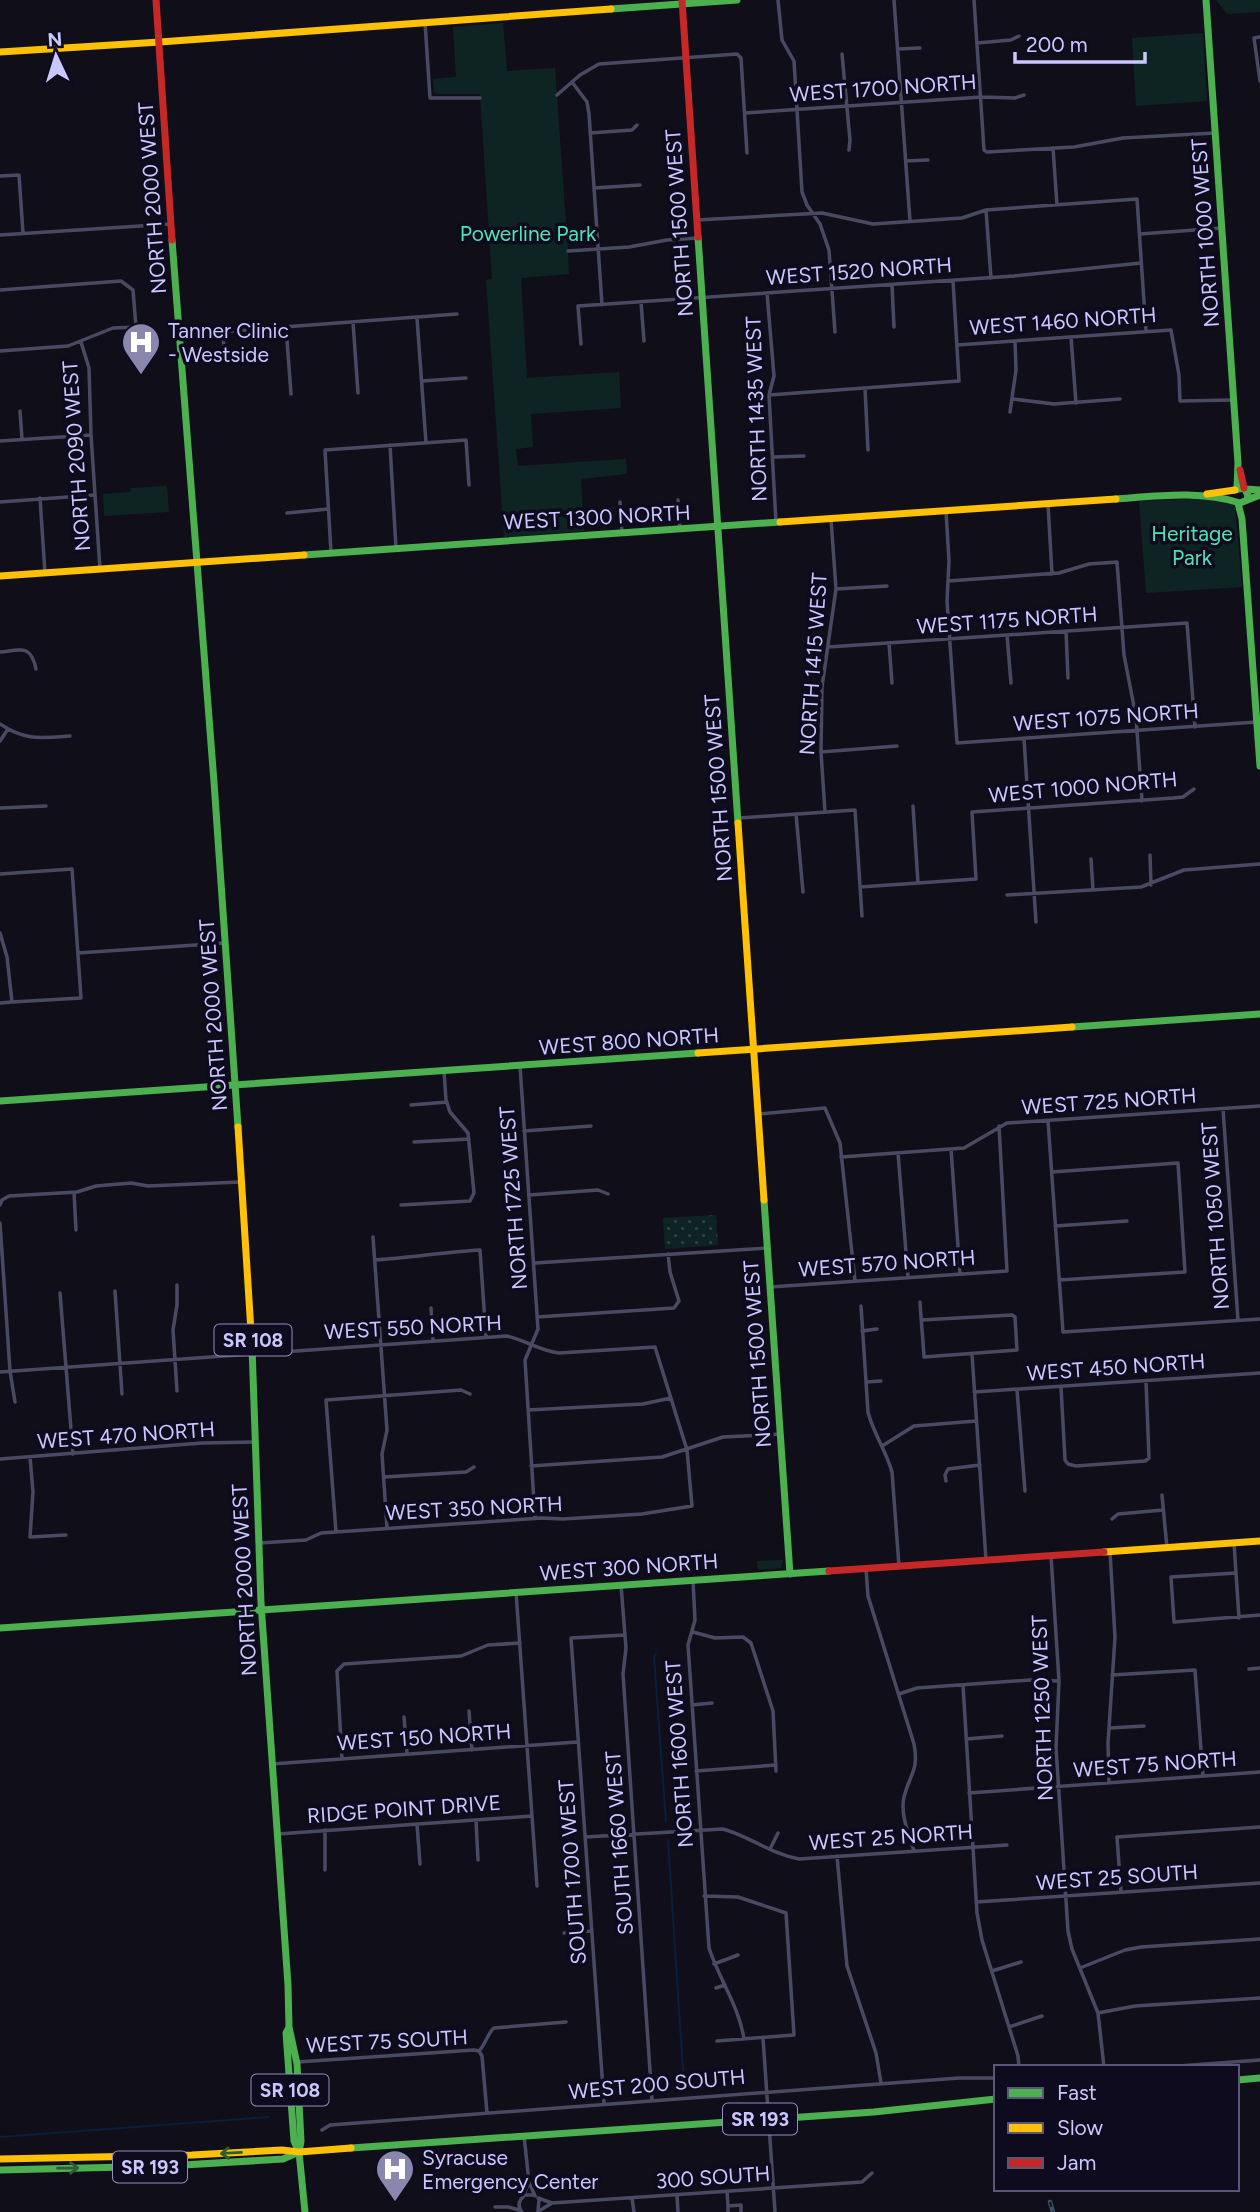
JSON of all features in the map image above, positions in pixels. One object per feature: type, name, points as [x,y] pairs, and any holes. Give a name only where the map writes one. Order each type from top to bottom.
[{"type":"main road","name":"NORTH 2000 WEST","points":[[156,0],[253,1354],[261,1611],[278,1834],[292,2123],[294,2141],[299,2152]]},
{"type":"main road","points":[[0,52],[737,0]]},
{"type":"main road","name":"NORTH 1000 WEST","points":[[1206,0],[1240,489]]},
{"type":"main road","name":"NORTH 1500 WEST","points":[[682,2],[790,1574]]},
{"type":"main road","points":[[1240,489],[1260,766]]},
{"type":"main road","points":[[1240,489],[1248,495],[1241,501]]},
{"type":"main road","name":"WEST 1300 NORTH","points":[[1197,496],[1240,489],[1260,493]]},
{"type":"main road","points":[[1241,501],[1260,493]]},
{"type":"main road","name":"WEST 1300 NORTH","points":[[0,576],[1175,495],[1241,501]]},
{"type":"main road","name":"WEST 800 NORTH","points":[[0,1101],[1260,1014]]},
{"type":"main road","name":"WEST 300 NORTH","points":[[0,1628],[1260,1541]]},
{"type":"main road","name":"NORTH 2000 WEST","points":[[289,2027],[293,2033],[296,2062],[301,2141],[299,2152],[305,2212]]},
{"type":"main road","points":[[1239,2080],[1260,2078]]},
{"type":"main road","name":"SR 193","points":[[0,2159],[192,2155],[282,2150],[299,2152],[874,2112],[994,2099]]},
{"type":"main road","name":"SR 193","points":[[0,2170],[167,2166],[283,2159],[299,2152]]},
{"type":"street","points":[[778,0],[782,40],[793,61],[802,192],[820,224],[829,250],[835,332]]},
{"type":"street","points":[[894,0],[910,221]]},
{"type":"street","points":[[974,0],[984,150],[988,152],[1053,148],[1123,138],[1215,132]]},
{"type":"street","points":[[425,22],[430,98],[480,98]]},
{"type":"street","points":[[977,43],[1011,40],[1019,36]]},
{"type":"street","points":[[1257,37],[1260,81]]},
{"type":"street","points":[[898,50],[920,48]]},
{"type":"street","points":[[557,95],[590,68],[599,64],[737,54],[741,58],[747,153]]},
{"type":"street","points":[[842,54],[848,106],[849,150]]},
{"type":"street","points":[[572,82],[587,102],[602,305]]},
{"type":"street","name":"WEST 1700 NORTH","points":[[745,113],[982,97],[1015,98],[1024,95]]},
{"type":"street","points":[[590,133],[632,130],[637,125]]},
{"type":"street","points":[[1053,148],[1057,205]]},
{"type":"street","points":[[906,161],[928,160]]},
{"type":"street","points":[[0,176],[19,174],[23,233]]},
{"type":"street","points":[[594,188],[640,185]]},
{"type":"street","points":[[696,220],[812,213],[832,214],[873,224],[962,218],[986,210],[1137,199],[1146,331]]},
{"type":"street","points":[[986,210],[991,278]]},
{"type":"street","points":[[0,235],[171,224]]},
{"type":"street","points":[[1140,234],[1222,228]]},
{"type":"street","points":[[568,251],[698,238]]},
{"type":"street","name":"WEST 1520 NORTH","points":[[581,344],[578,306],[991,278],[1140,263]]},
{"type":"street","points":[[769,395],[959,381],[953,280]]},
{"type":"street","points":[[0,290],[121,281],[133,289],[136,327],[113,328],[68,346],[0,351]]},
{"type":"street","points":[[892,285],[894,327]]},
{"type":"street","name":"NORTH 1435 WEST","points":[[767,293],[774,376],[769,395],[776,523]]},
{"type":"street","points":[[641,302],[644,341]]},
{"type":"street","points":[[178,335],[457,314]]},
{"type":"street","points":[[417,318],[426,443]]},
{"type":"street","points":[[353,322],[358,393]]},
{"type":"street","points":[[286,327],[291,394]]},
{"type":"street","name":"WEST 1460 NORTH","points":[[957,345],[1171,330],[1179,375],[1180,401],[1234,400]]},
{"type":"street","points":[[223,331],[224,351]]},
{"type":"street","points":[[1071,337],[1076,402]]},
{"type":"street","points":[[1010,412],[1016,370],[1015,341]]},
{"type":"street","name":"NORTH 2090 WEST","points":[[81,342],[89,368],[100,569]]},
{"type":"street","points":[[422,382],[466,378]]},
{"type":"street","points":[[864,388],[868,450]]},
{"type":"street","points":[[1013,399],[1054,404],[1120,399]]},
{"type":"street","points":[[20,411],[22,439]]},
{"type":"street","points":[[0,441],[91,435]]},
{"type":"street","points":[[331,552],[325,450],[466,440],[469,485]]},
{"type":"street","points":[[390,445],[396,548]]},
{"type":"street","points":[[773,457],[804,456]]},
{"type":"street","points":[[0,502],[95,495]]},
{"type":"street","points":[[40,498],[45,573]]},
{"type":"street","points":[[678,500],[680,529]]},
{"type":"street","points":[[620,502],[622,533]]},
{"type":"street","points":[[1048,504],[1052,574]]},
{"type":"street","points":[[287,513],[328,509]]},
{"type":"street","points":[[946,511],[950,639]]},
{"type":"street","name":"NORTH 1415 WEST","points":[[825,812],[821,752],[822,687],[836,589],[831,519]]},
{"type":"street","points":[[948,581],[1052,574],[1089,564],[1117,562],[1126,672],[1137,731],[1142,800]]},
{"type":"street","points":[[836,589],[887,586]]},
{"type":"street","name":"WEST 1175 NORTH","points":[[828,647],[1187,624],[1195,727]]},
{"type":"street","points":[[1066,631],[1068,678]]},
{"type":"street","points":[[1007,635],[1011,682]]},
{"type":"street","name":"WEST 1075 NORTH","points":[[950,639],[957,743],[1257,722]]},
{"type":"street","points":[[889,643],[892,684]]},
{"type":"street","points":[[0,652],[30,652],[34,657],[36,669]]},
{"type":"street","points":[[0,724],[30,738],[70,736]]},
{"type":"street","points":[[0,741],[8,729]]},
{"type":"street","points":[[1024,739],[1036,922]]},
{"type":"street","points":[[821,752],[897,746]]},
{"type":"street","name":"WEST 1000 NORTH","points":[[918,883],[976,879],[972,812],[1183,797],[1194,789]]},
{"type":"street","points":[[0,808],[46,806]]},
{"type":"street","points":[[860,887],[918,883],[912,806]]},
{"type":"street","points":[[739,818],[855,810],[862,916]]},
{"type":"street","points":[[796,814],[803,891]]},
{"type":"street","points":[[1150,855],[1151,885]]},
{"type":"street","points":[[1091,859],[1093,890]]},
{"type":"street","points":[[1007,895],[1151,885],[1192,868],[1260,864]]},
{"type":"street","points":[[0,874],[72,869],[81,998],[0,1003]]},
{"type":"street","points":[[0,933],[7,957],[12,1002]]},
{"type":"street","points":[[78,953],[225,943]]},
{"type":"street","name":"NORTH 1725 WEST","points":[[520,1066],[538,1329],[533,1344]]},
{"type":"street","points":[[401,1205],[470,1201],[473,1198],[469,1139],[463,1125],[450,1112],[444,1071]]},
{"type":"street","points":[[411,1105],[447,1102]]},
{"type":"street","name":"WEST 725 NORTH","points":[[842,1157],[951,1149],[974,1144],[1007,1123],[1260,1106]]},
{"type":"street","points":[[758,1114],[825,1108],[841,1143],[855,1281]]},
{"type":"street","name":"NORTH 1050 WEST","points":[[1223,1109],[1238,1321]]},
{"type":"street","points":[[1048,1121],[1063,1332],[1260,1319]]},
{"type":"street","points":[[524,1131],[591,1126]]},
{"type":"street","name":"WEST 570 NORTH","points":[[770,1287],[1007,1270],[999,1126]]},
{"type":"street","points":[[414,1142],[469,1139]]},
{"type":"street","points":[[951,1149],[960,1274]]},
{"type":"street","points":[[898,1153],[908,1277]]},
{"type":"street","points":[[1052,1172],[1178,1163],[1185,1272],[1059,1280]]},
{"type":"street","points":[[1,1203],[9,1196],[74,1192],[96,1186],[241,1182]]},
{"type":"street","points":[[529,1195],[598,1190],[608,1194]]},
{"type":"street","points":[[74,1192],[76,1230]]},
{"type":"street","points":[[1055,1226],[1127,1221]]},
{"type":"street","points":[[0,1223],[10,1371],[15,1402]]},
{"type":"street","points":[[373,1237],[387,1430],[382,1454],[387,1528]]},
{"type":"street","points":[[534,1264],[766,1248]]},
{"type":"street","points":[[375,1260],[480,1250],[486,1337]]},
{"type":"street","points":[[537,1317],[674,1308],[679,1301],[670,1272],[668,1254]]},
{"type":"street","points":[[177,1285],[174,1318],[177,1391]]},
{"type":"street","points":[[115,1291],[122,1394]]},
{"type":"street","points":[[60,1293],[73,1454]]},
{"type":"street","points":[[920,1302],[921,1320],[924,1357],[1017,1350],[1015,1317],[921,1320]]},
{"type":"street","points":[[861,1306],[871,1427],[892,1472],[899,1566]]},
{"type":"street","points":[[431,1308],[433,1340]]},
{"type":"street","points":[[862,1331],[877,1329]]},
{"type":"street","name":"WEST 550 NORTH","points":[[0,1372],[507,1336],[533,1344],[539,1349],[559,1353],[655,1347],[671,1398]]},
{"type":"street","points":[[533,1344],[525,1360],[535,1518]]},
{"type":"street","points":[[972,1354],[986,1560]]},
{"type":"street","name":"WEST 450 NORTH","points":[[974,1392],[1260,1373]]},
{"type":"street","points":[[866,1382],[881,1381]]},
{"type":"street","points":[[1061,1387],[1065,1460],[1076,1466],[1145,1461],[1149,1458],[1146,1381]]},
{"type":"street","points":[[335,1532],[326,1400],[461,1390],[470,1394]]},
{"type":"street","points":[[1017,1390],[1025,1491]]},
{"type":"street","points":[[528,1410],[643,1404],[671,1398],[687,1450]]},
{"type":"street","points":[[882,1446],[914,1426],[976,1421]]},
{"type":"street","points":[[531,1466],[662,1457],[723,1437],[781,1434]]},
{"type":"street","name":"WEST 470 NORTH","points":[[0,1459],[202,1443],[255,1442]]},
{"type":"street","name":"WEST 350 NORTH","points":[[258,1543],[306,1540],[321,1533],[535,1518],[642,1514],[692,1506],[687,1450]]},
{"type":"street","points":[[30,1457],[33,1492],[30,1537],[66,1535]]},
{"type":"street","points":[[946,1481],[948,1469],[980,1465]]},
{"type":"street","points":[[384,1477],[466,1472],[474,1467]]},
{"type":"street","points":[[1162,1495],[1167,1548]]},
{"type":"street","points":[[1112,1519],[1118,1514],[1163,1510]]},
{"type":"street","points":[[1234,1543],[1239,1618]]},
{"type":"street","points":[[1109,1783],[1115,1621],[1110,1552]]},
{"type":"street","name":"NORTH 1250 WEST","points":[[1051,1556],[1059,1681],[1056,1748],[1068,1931],[1098,2012],[1104,2065]]},
{"type":"street","points":[[866,1569],[868,1596],[916,1756],[916,1768],[904,1797],[903,1810],[914,1851]]},
{"type":"street","points":[[1236,1573],[1171,1577],[1174,1622],[1260,1615]]},
{"type":"street","name":"NORTH 1600 WEST","points":[[693,1581],[695,1620],[688,1645],[709,1948],[741,2020],[744,2039]]},
{"type":"street","name":"SOUTH 1660 WEST","points":[[621,1585],[625,1635],[623,1674],[652,2099]]},
{"type":"street","points":[[516,1592],[537,1886]]},
{"type":"street","points":[[692,1631],[715,1638],[748,1639],[773,1711],[776,1771]]},
{"type":"street","name":"SOUTH 1700 WEST","points":[[604,2103],[570,1638],[625,1635]]},
{"type":"street","points":[[342,1759],[337,1671],[344,1664],[461,1656],[488,1645],[520,1643]]},
{"type":"street","points":[[1249,1669],[1260,1668]]},
{"type":"street","points":[[1112,1675],[1195,1670],[1203,1776]]},
{"type":"street","points":[[899,1693],[917,1688],[1030,1680],[1059,1681]]},
{"type":"street","points":[[963,1685],[979,1927],[1019,2065]]},
{"type":"street","points":[[692,1705],[712,1703]]},
{"type":"street","points":[[469,1711],[471,1750]]},
{"type":"street","points":[[404,1717],[407,1754]]},
{"type":"street","points":[[1109,1728],[1144,1726]]},
{"type":"street","points":[[966,1739],[1002,1736]]},
{"type":"street","name":"WEST 150 NORTH","points":[[272,1764],[578,1742]]},
{"type":"street","points":[[696,1772],[776,1765]]},
{"type":"street","name":"WEST 75 NORTH","points":[[969,1793],[1260,1772]]},
{"type":"street","name":"RIDGE POINT DRIVE","points":[[278,1834],[532,1816]]},
{"type":"street","points":[[476,1820],[478,1860]]},
{"type":"street","points":[[417,1824],[420,1864]]},
{"type":"street","points":[[1121,1892],[1117,1837],[1260,1827]]},
{"type":"street","name":"WEST 25 NORTH","points":[[585,1836],[700,1828],[723,1829],[799,1858],[1007,1844]]},
{"type":"street","points":[[324,1829],[325,1870]]},
{"type":"street","points":[[770,1849],[778,1833]]},
{"type":"street","points":[[837,1856],[847,1966],[877,2054],[881,2083]]},
{"type":"street","name":"WEST 25 SOUTH","points":[[976,1902],[1260,1883]]},
{"type":"street","points":[[704,1896],[738,1896],[786,1913],[794,2035],[717,2041]]},
{"type":"street","points":[[564,1933],[592,1931]]},
{"type":"street","points":[[1080,1968],[1125,1950],[1141,1947],[1260,1939]]},
{"type":"street","points":[[714,1964],[738,1955]]},
{"type":"street","points":[[992,1971],[1021,1962]]},
{"type":"street","points":[[716,1988],[724,1985]]},
{"type":"street","points":[[1098,2012],[1135,2006],[1260,1998]]},
{"type":"street","points":[[1009,2027],[1042,2016]]},
{"type":"street","points":[[487,2113],[480,2052],[491,2031],[494,2028],[566,2022]]},
{"type":"street","points":[[763,2038],[775,2212]]},
{"type":"street","name":"WEST 75 SOUTH","points":[[296,2062],[474,2050],[480,2052]]},
{"type":"street","points":[[1192,2065],[1260,2060]]},
{"type":"street","name":"WEST 200 SOUTH","points":[[321,2130],[330,2125],[652,2099],[959,2078],[994,2078]]},
{"type":"street","points":[[495,2207],[508,2207],[522,2212],[522,2199],[528,2182],[524,2136]]},
{"type":"street","name":"300 SOUTH","points":[[537,2197],[552,2203],[862,2182],[872,2173]]},
{"type":"street","points":[[528,2182],[540,2205],[538,2212]]},
{"type":"street","points":[[727,2191],[728,2212]]},
{"type":"street","points":[[508,2207],[529,2194],[537,2197]]},
{"type":"street","points":[[677,2195],[678,2212]]},
{"type":"street","points":[[632,2198],[634,2212]]},
{"type":"street","name":"300 SOUTH","points":[[538,2212],[552,2203]]},
{"type":"street","points":[[728,2206],[741,2205],[741,2212]]},
{"type":"green space","points":[[1216,0],[1260,0],[1260,12],[1227,14]]},
{"type":"green space","name":"Powerline Park","points":[[503,23],[507,71],[555,68],[568,251],[569,274],[521,278],[527,378],[619,372],[621,408],[531,414],[533,447],[516,449],[518,466],[626,459],[627,474],[581,479],[584,531],[504,537],[486,280],[492,279],[480,94],[437,94],[434,92],[433,79],[456,77],[453,27]]},
{"type":"green space","points":[[1203,33],[1207,101],[1136,106],[1132,38]]},
{"type":"green space","points":[[167,486],[169,512],[104,516],[103,494],[130,492],[131,488]]},
{"type":"green space","name":"Heritage Park","points":[[1226,500],[1235,506],[1242,587],[1146,593],[1139,501]]},
{"type":"green space","points":[[716,1215],[718,1245],[665,1249],[663,1218]]},
{"type":"green space","points":[[783,1560],[781,1568],[758,1570],[757,1561]]},
{"type":"waterway","points":[[656,1653],[654,1657],[666,1822]]},
{"type":"waterway","points":[[668,1840],[684,2086]]},
{"type":"waterway","points":[[0,2137],[269,2117]]},
{"type":"railway","points":[[1050,2202],[1053,2212]]},
{"type":"traffic: fast","points":[[611,9],[737,0]]},
{"type":"traffic: fast","points":[[1206,0],[1238,463],[1237,488]]},
{"type":"traffic: fast","points":[[698,237],[738,823]]},
{"type":"traffic: fast","points":[[172,240],[238,1127]]},
{"type":"traffic: fast","points":[[1234,490],[1244,488],[1248,495],[1247,500]]},
{"type":"traffic: fast","points":[[1246,489],[1260,490]]},
{"type":"traffic: fast","points":[[1116,499],[1194,495],[1240,503],[1260,495]]},
{"type":"traffic: fast","points":[[1238,503],[1242,519],[1260,766]]},
{"type":"traffic: fast","points":[[304,555],[780,522]]},
{"type":"traffic: fast","points":[[1072,1027],[1260,1014]]},
{"type":"traffic: fast","points":[[0,1101],[698,1053]]},
{"type":"traffic: fast","points":[[764,1200],[790,1574]]},
{"type":"traffic: fast","points":[[252,1347],[261,1603],[288,1985],[289,2027],[286,2033],[294,2141],[299,2152]]},
{"type":"traffic: fast","points":[[0,1628],[829,1571]]},
{"type":"traffic: fast","points":[[289,2027],[297,2064],[301,2141],[299,2152],[305,2212]]},
{"type":"traffic: fast","points":[[1239,2080],[1260,2078]]},
{"type":"traffic: fast","points":[[351,2148],[874,2112],[994,2099]]},
{"type":"traffic: fast","points":[[0,2170],[167,2166],[283,2159],[299,2152]]},
{"type":"traffic: slow","points":[[160,42],[611,9]]},
{"type":"traffic: slow","points":[[0,52],[160,42]]},
{"type":"traffic: slow","points":[[1207,494],[1235,490]]},
{"type":"traffic: slow","points":[[780,522],[1116,499]]},
{"type":"traffic: slow","points":[[0,576],[304,555]]},
{"type":"traffic: slow","points":[[738,823],[764,1200]]},
{"type":"traffic: slow","points":[[698,1053],[1072,1027]]},
{"type":"traffic: slow","points":[[238,1127],[252,1347]]},
{"type":"traffic: slow","points":[[1104,1552],[1260,1541]]},
{"type":"traffic: slow","points":[[0,2159],[192,2155],[282,2150],[299,2152],[351,2148]]},
{"type":"traffic: jam","points":[[156,0],[172,240]]},
{"type":"traffic: jam","points":[[682,0],[698,237]]},
{"type":"traffic: jam","points":[[1240,470],[1244,488]]},
{"type":"traffic: jam","points":[[829,1571],[1104,1552]]},
{"type":"place","name":"Tanner Clinic - Westside","points":[[141,376]]},
{"type":"place","name":"Syracuse Emergency Center","points":[[395,2203]]}]
